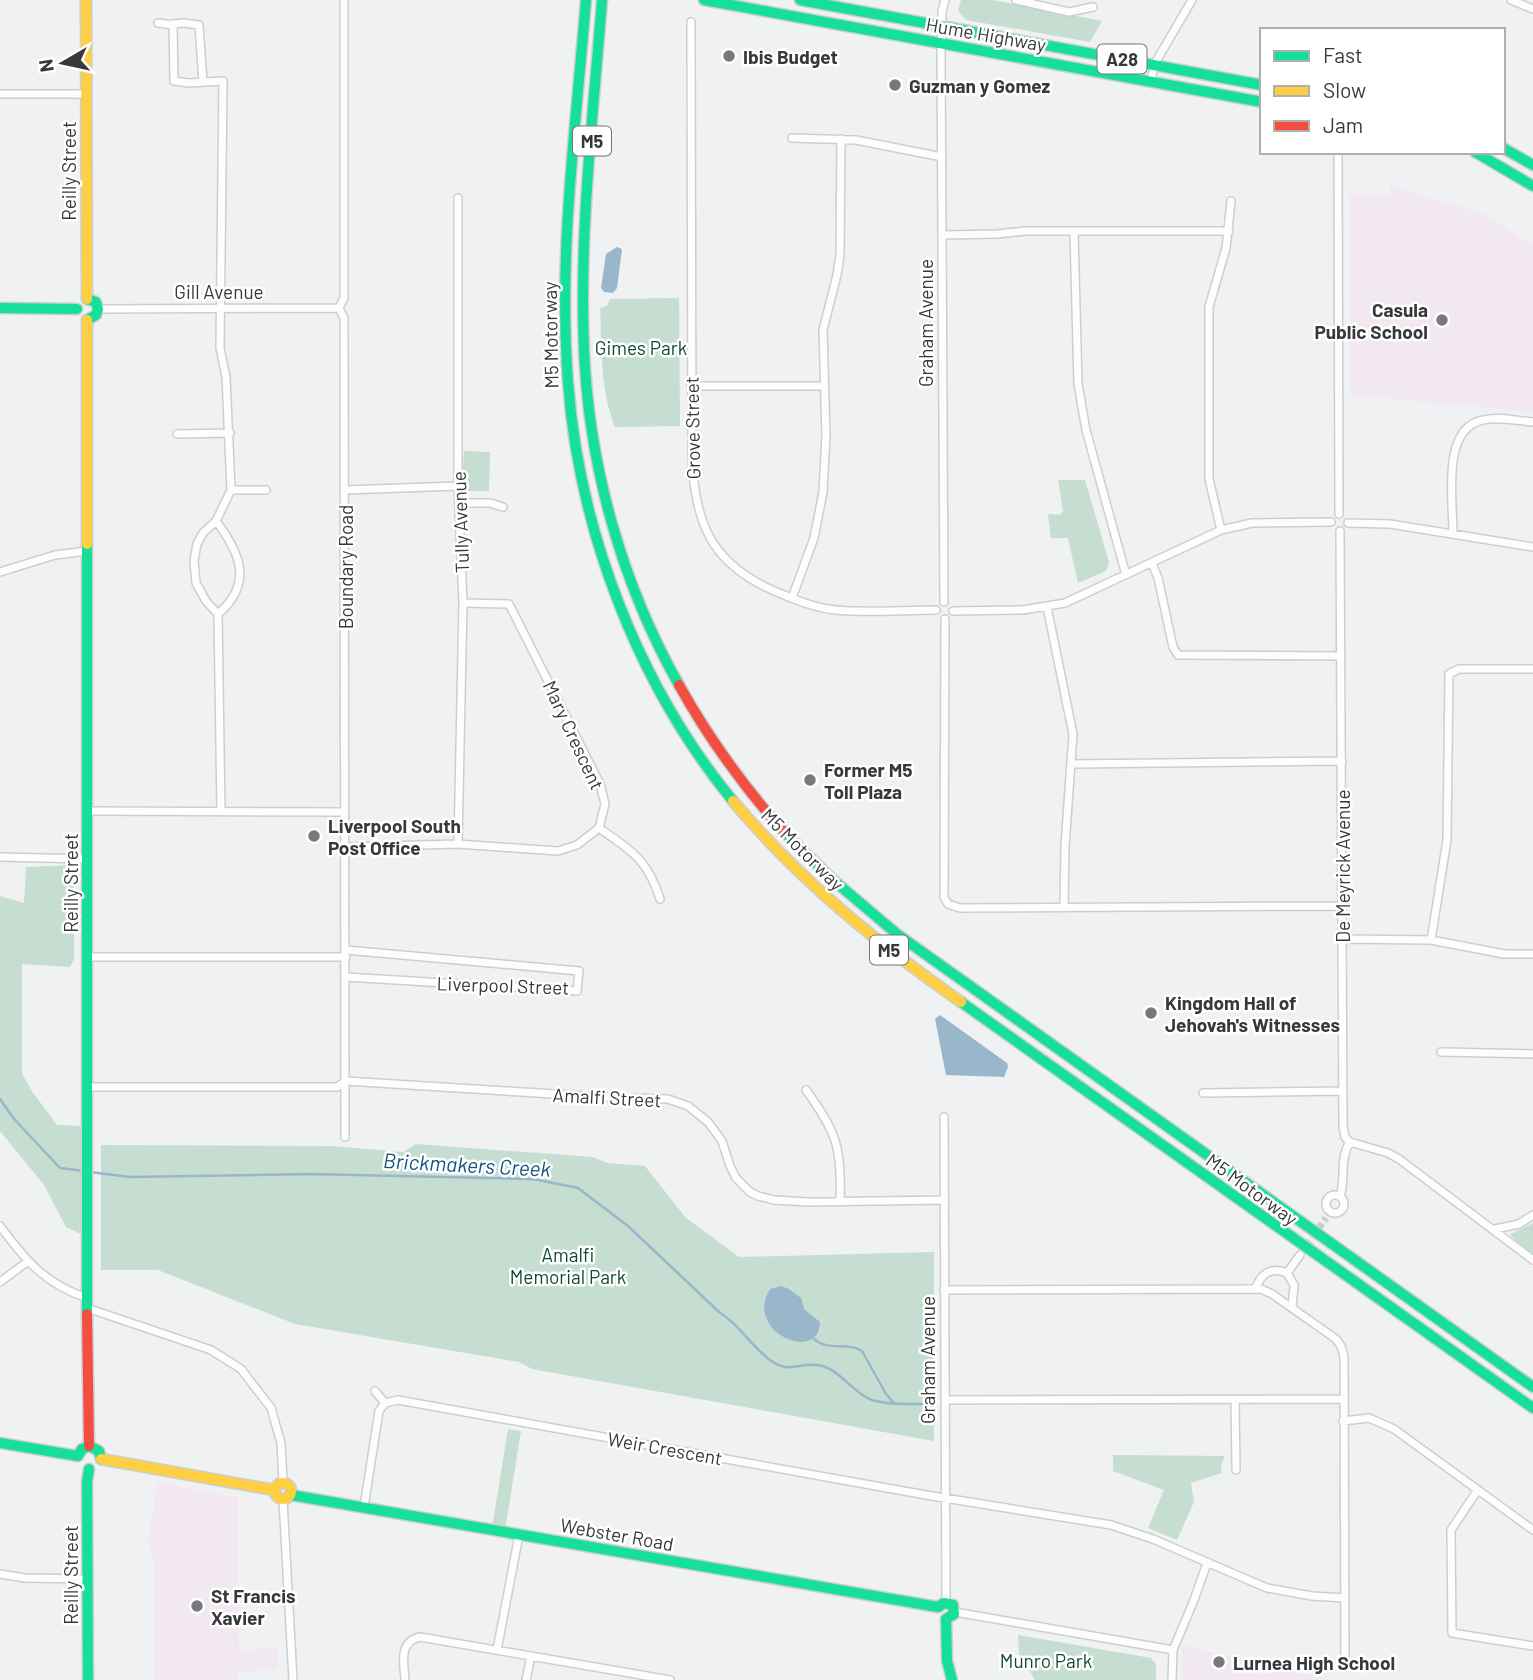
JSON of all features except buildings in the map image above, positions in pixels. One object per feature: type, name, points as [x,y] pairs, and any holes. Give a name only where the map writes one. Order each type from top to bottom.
[{"type":"main road","name":"Reilly Street","points":[[86,0],[87,299]]},
{"type":"main road","name":"M5 Motorway","points":[[586,0],[565,291],[566,373],[571,417],[588,506],[611,580],[639,648],[685,732],[721,785],[773,848],[871,937],[1247,1208],[1533,1408]]},
{"type":"main road","name":"M5 Motorway","points":[[602,0],[584,240],[583,330],[588,402],[601,483],[628,575],[653,634],[702,726],[755,798],[791,839],[831,879],[897,934],[1533,1387]]},
{"type":"main road","name":"Hume Highway","points":[[704,0],[1260,102]]},
{"type":"main road","name":"Hume Highway","points":[[800,0],[1260,85]]},
{"type":"main road","points":[[1505,149],[1533,165]]},
{"type":"main road","points":[[1478,154],[1533,186]]},
{"type":"main road","points":[[87,299],[96,302],[98,309],[96,315],[87,320],[79,315],[77,309],[79,303],[87,299]]},
{"type":"main road","points":[[0,309],[77,309]]},
{"type":"main road","name":"Reilly Street","points":[[87,320],[89,1446]]},
{"type":"main road","points":[[0,1443],[78,1456]]},
{"type":"main road","points":[[89,1446],[99,1451],[101,1459],[97,1466],[89,1469],[82,1467],[78,1456],[82,1449],[89,1446]]},
{"type":"main road","points":[[101,1459],[274,1490]]},
{"type":"main road","name":"Reilly Street","points":[[88,1680],[89,1469]]},
{"type":"main road","points":[[283,1482],[290,1486],[287,1497],[276,1496],[274,1490],[283,1482]]},
{"type":"main road","name":"Webster Road","points":[[287,1497],[364,1507],[942,1605]]},
{"type":"main road","points":[[942,1605],[953,1605],[947,1661],[952,1680]]},
{"type":"street","name":"Boundary Road","points":[[344,0],[344,298],[339,308],[344,318],[345,1137]]},
{"type":"street","name":"Graham Avenue","points":[[944,602],[941,25],[945,0]]},
{"type":"street","points":[[1016,0],[1069,12],[1093,6]]},
{"type":"street","points":[[1152,82],[1154,65],[1192,0]]},
{"type":"street","points":[[1511,0],[1533,9]]},
{"type":"street","name":"Grove Street","points":[[691,22],[693,486],[695,501],[705,529],[722,555],[745,576],[792,598],[815,606],[847,611],[936,610]]},
{"type":"street","points":[[158,23],[198,24],[203,82]]},
{"type":"street","points":[[172,24],[174,81],[223,81],[220,348],[226,377],[231,490],[216,521],[203,533],[197,544],[194,561],[196,583],[206,601],[218,614],[221,812]]},
{"type":"street","points":[[0,93],[85,94]]},
{"type":"street","points":[[792,138],[841,139],[942,157]]},
{"type":"street","points":[[792,598],[814,538],[823,492],[823,330],[840,255],[841,139]]},
{"type":"street","points":[[1338,154],[1339,514]]},
{"type":"street","name":"Tully Avenue","points":[[458,198],[458,486],[463,604],[458,845]]},
{"type":"street","points":[[1220,530],[1209,479],[1209,307],[1229,230],[1231,201]]},
{"type":"street","points":[[942,234],[1229,230]]},
{"type":"street","points":[[1074,232],[1078,384],[1086,430],[1126,575]]},
{"type":"street","name":"Gill Avenue","points":[[98,309],[339,308]]},
{"type":"street","points":[[691,386],[824,386]]},
{"type":"street","points":[[1453,533],[1453,462],[1455,447],[1463,430],[1485,419],[1533,422]]},
{"type":"street","points":[[177,434],[230,433]]},
{"type":"street","points":[[345,490],[458,486]]},
{"type":"street","points":[[231,490],[266,490]]},
{"type":"street","points":[[459,503],[490,503],[503,507]]},
{"type":"street","points":[[1331,522],[1339,514]]},
{"type":"street","points":[[1331,522],[1332,527],[1345,530],[1348,523],[1345,516],[1339,514]]},
{"type":"street","points":[[216,521],[239,560],[240,575],[233,601],[218,614]]},
{"type":"street","points":[[953,611],[1023,610],[1080,598],[1220,530],[1252,523],[1331,522]]},
{"type":"street","points":[[1348,523],[1390,524],[1533,547]]},
{"type":"street","name":"De Meyrick Avenue","points":[[1340,531],[1343,1130],[1350,1142],[1343,1156],[1340,1197]]},
{"type":"street","points":[[0,572],[55,555],[87,551]]},
{"type":"street","points":[[1152,563],[1158,578],[1173,647],[1180,656],[1340,656]]},
{"type":"street","points":[[944,602],[952,606],[953,611],[951,616],[944,619],[937,615],[936,610],[938,605],[944,602]]},
{"type":"street","name":"Mary Crescent","points":[[463,604],[509,604],[600,784],[605,804],[599,828]]},
{"type":"street","points":[[1047,607],[1073,734],[1065,846],[1064,907]]},
{"type":"street","points":[[944,619],[944,897],[948,904],[960,908],[1342,906]]},
{"type":"street","points":[[1431,940],[1448,823],[1449,674],[1459,669],[1533,669]]},
{"type":"street","points":[[1072,764],[1342,761]]},
{"type":"street","points":[[87,811],[345,812]]},
{"type":"street","points":[[346,847],[458,845],[558,851],[577,845],[599,828],[634,852],[651,874],[660,899]]},
{"type":"street","points":[[0,857],[87,859]]},
{"type":"street","points":[[1342,939],[1431,940],[1504,954],[1533,954]]},
{"type":"street","name":"Liverpool Street","points":[[87,957],[346,954],[579,971],[577,992],[346,977]]},
{"type":"street","points":[[1441,1052],[1533,1054]]},
{"type":"street","name":"Amalfi Street","points":[[87,1087],[337,1087],[346,1081],[668,1099],[688,1106],[708,1122],[722,1141],[732,1172],[742,1185],[754,1194],[774,1200],[945,1200]]},
{"type":"street","points":[[806,1090],[827,1119],[835,1137],[840,1166],[840,1201]]},
{"type":"street","points":[[1203,1093],[1343,1091]]},
{"type":"street","name":"Graham Avenue","points":[[942,1605],[946,1497],[944,1117]]},
{"type":"street","points":[[1350,1142],[1399,1159],[1533,1260]]},
{"type":"street","points":[[1335,1195],[1340,1197],[1343,1208],[1328,1215],[1328,1199],[1335,1195]]},
{"type":"street","points":[[1494,1229],[1519,1224],[1533,1215]]},
{"type":"street","points":[[0,1226],[27,1262],[63,1290],[87,1303],[211,1350],[241,1369],[271,1408],[281,1443],[283,1482]]},
{"type":"street","points":[[1287,1273],[1300,1255]]},
{"type":"street","points":[[0,1282],[27,1262]]},
{"type":"street","points":[[1255,1289],[1260,1278],[1269,1271],[1287,1273],[1294,1285],[1292,1307]]},
{"type":"street","points":[[944,1290],[1255,1289],[1272,1294],[1336,1339],[1344,1357],[1345,1660]]},
{"type":"street","points":[[364,1507],[378,1415],[385,1403],[376,1391]]},
{"type":"street","points":[[944,1400],[1343,1399]]},
{"type":"street","name":"Weir Crescent","points":[[385,1403],[398,1400],[1111,1525],[1153,1539],[1267,1588],[1312,1596],[1345,1598]]},
{"type":"street","points":[[1235,1400],[1236,1470]]},
{"type":"street","points":[[1343,1420],[1369,1418],[1394,1429],[1533,1530]]},
{"type":"street","points":[[1476,1491],[1451,1530],[1452,1633],[1533,1646]]},
{"type":"street","points":[[287,1497],[293,1680]]},
{"type":"street","points":[[498,1650],[519,1535]]},
{"type":"street","points":[[1172,1680],[1173,1650],[1207,1563]]},
{"type":"street","points":[[0,1574],[25,1578],[88,1579]]},
{"type":"street","points":[[950,1616],[1173,1650]]},
{"type":"street","points":[[405,1680],[404,1651],[410,1641],[421,1637],[633,1677],[670,1680]]},
{"type":"street","points":[[526,1680],[531,1656]]},
{"type":"shaded area","name":"Casula Public School","points":[[1390,186],[1481,213],[1533,245],[1533,412],[1350,395],[1350,195],[1390,195]]},
{"type":"shaded area","name":"St Francis Xavier","points":[[158,1482],[238,1498],[239,1650],[277,1648],[278,1669],[238,1672],[238,1680],[155,1680],[155,1563],[148,1541]]},
{"type":"shaded area","name":"Lurnea High School","points":[[1182,1645],[1331,1680],[1182,1680]]},
{"type":"green space","points":[[961,0],[992,0],[1102,21],[1090,42],[966,20],[958,11]]},
{"type":"green space","name":"Gimes Park","points":[[679,298],[680,426],[615,427],[604,383],[600,308],[607,306],[610,299]]},
{"type":"green space","points":[[464,451],[490,452],[489,491],[462,491]]},
{"type":"green space","points":[[1058,480],[1085,480],[1109,562],[1106,571],[1078,583],[1068,538],[1051,538],[1048,514],[1059,515],[1063,511]]},
{"type":"green space","points":[[74,865],[74,959],[70,967],[22,964],[22,1073],[57,1125],[85,1126],[83,1235],[66,1227],[44,1185],[0,1131],[0,896],[24,903],[26,867]]},
{"type":"green space","name":"Amalfi Memorial Park","points":[[416,1144],[593,1157],[607,1163],[645,1166],[685,1217],[739,1257],[934,1252],[934,1441],[532,1369],[519,1362],[295,1324],[158,1270],[101,1270],[101,1145],[331,1146],[403,1152]]},
{"type":"green space","points":[[1533,1223],[1533,1256],[1511,1234]]},
{"type":"green space","points":[[508,1429],[521,1431],[505,1530],[492,1528]]},
{"type":"green space","points":[[1113,1455],[1225,1456],[1221,1465],[1222,1473],[1191,1483],[1194,1502],[1177,1540],[1148,1528],[1164,1490],[1113,1471]]},
{"type":"green space","name":"Munro Park","points":[[1018,1635],[1151,1658],[1156,1664],[1156,1680],[1035,1680],[1019,1654]]},
{"type":"water","points":[[617,247],[622,249],[617,288],[613,293],[604,292],[601,288],[606,254]]},
{"type":"water","points":[[940,1015],[1007,1063],[1004,1077],[946,1075],[935,1019]]},
{"type":"water","points":[[781,1286],[801,1298],[804,1309],[820,1322],[817,1334],[808,1341],[797,1342],[785,1338],[774,1330],[766,1319],[764,1305],[770,1289]]},
{"type":"waterway","name":"Brickmakers Creek","points":[[0,1099],[15,1120],[60,1168],[84,1171]]},
{"type":"waterway","name":"Brickmakers Creek","points":[[90,1172],[130,1177],[310,1174],[533,1179],[578,1188],[628,1226],[770,1360],[788,1367],[825,1367],[872,1400],[926,1404]]},
{"type":"waterway","points":[[814,1339],[826,1345],[862,1351],[894,1403]]},
{"type":"tunnel","points":[[1300,1255],[1326,1218]]},
{"type":"traffic: fast","points":[[586,0],[565,286],[565,334],[574,438],[600,549],[619,604],[642,657],[699,756],[733,801]]},
{"type":"traffic: fast","points":[[602,0],[583,262],[587,394],[601,481],[612,524],[641,606],[679,685]]},
{"type":"traffic: fast","points":[[704,0],[1260,102]]},
{"type":"traffic: fast","points":[[800,0],[1260,85]]},
{"type":"traffic: fast","points":[[1505,149],[1533,165]]},
{"type":"traffic: fast","points":[[1478,154],[1533,186]]},
{"type":"traffic: fast","points":[[87,299],[96,302],[98,309],[96,315],[87,320]]},
{"type":"traffic: fast","points":[[0,308],[77,309]]},
{"type":"traffic: fast","points":[[87,544],[87,1314]]},
{"type":"traffic: fast","points":[[785,833],[832,879],[897,934],[1533,1387]]},
{"type":"traffic: fast","points":[[961,1002],[1533,1408]]},
{"type":"traffic: fast","points":[[0,1443],[78,1456]]},
{"type":"traffic: fast","points":[[78,1456],[82,1449],[89,1446],[99,1451],[101,1459]]},
{"type":"traffic: fast","points":[[88,1680],[89,1469]]},
{"type":"traffic: fast","points":[[291,1495],[938,1607]]},
{"type":"traffic: fast","points":[[938,1607],[944,1603],[953,1605],[954,1614],[946,1619]]},
{"type":"traffic: fast","points":[[946,1619],[947,1661],[952,1680]]},
{"type":"traffic: slow","points":[[86,0],[87,299]]},
{"type":"traffic: slow","points":[[87,320],[87,544]]},
{"type":"traffic: slow","points":[[733,801],[758,830],[840,909],[899,957],[961,1002]]},
{"type":"traffic: slow","points":[[101,1459],[274,1490]]},
{"type":"traffic: slow","points":[[280,1483],[286,1483],[291,1491],[289,1497],[280,1499],[275,1494],[275,1488],[280,1483]]},
{"type":"traffic: jam","points":[[679,685],[728,762],[785,833]]},
{"type":"traffic: jam","points":[[87,1314],[89,1446]]},
{"type":"place","name":"Ibis Budget","points":[[729,56]]},
{"type":"place","name":"Guzman y Gomez","points":[[895,85]]},
{"type":"place","name":"Casula Public School","points":[[1442,320]]},
{"type":"place","name":"Former M5 Toll Plaza","points":[[810,780]]},
{"type":"place","name":"Liverpool South Post Office","points":[[314,836]]},
{"type":"place","name":"Kingdom Hall of Jehovah's Witnesses","points":[[1151,1013]]},
{"type":"place","name":"St Francis Xavier","points":[[197,1606]]},
{"type":"place","name":"Lurnea High School","points":[[1219,1662]]}]
